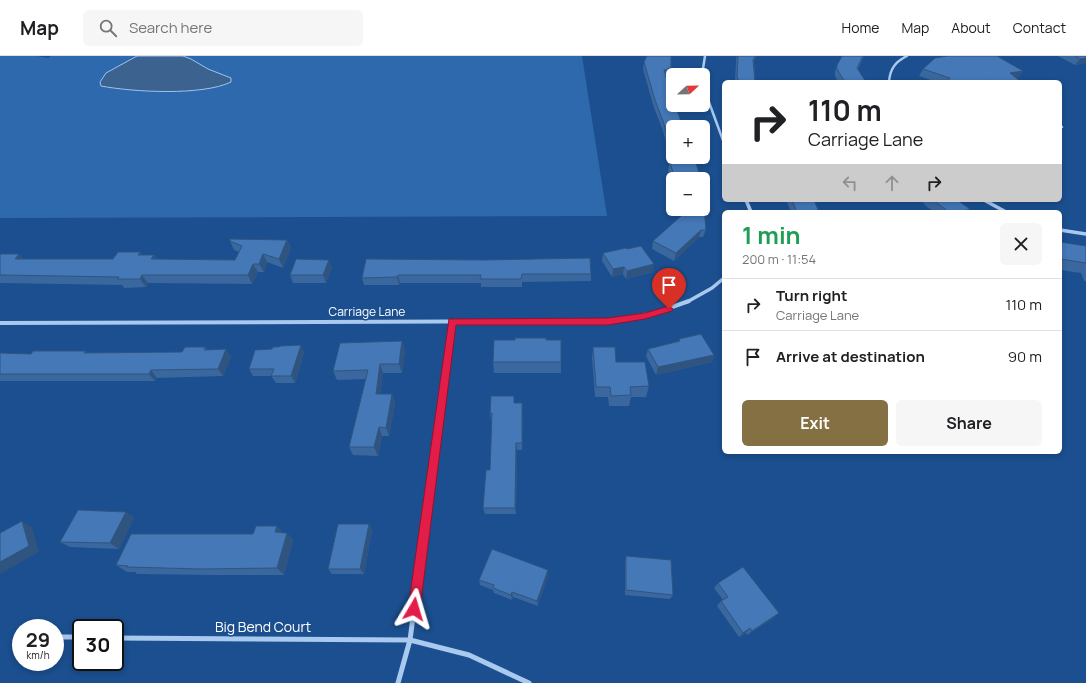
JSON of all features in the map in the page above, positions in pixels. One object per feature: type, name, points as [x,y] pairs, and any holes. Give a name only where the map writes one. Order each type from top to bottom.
[{"type":"street","points":[[702,68],[705,56]]},
{"type":"street","points":[[889,80],[889,73],[892,65],[908,56]]},
{"type":"street","points":[[710,105],[722,138]]},
{"type":"street","points":[[988,202],[1002,210]]},
{"type":"street","points":[[1062,230],[1086,234]]},
{"type":"street","name":"Carriage Lane","points":[[0,323],[608,321],[645,316],[693,300],[722,279]]},
{"type":"street","points":[[398,683],[410,640],[452,321]]},
{"type":"street","name":"Big Bend Court","points":[[124,638],[410,640],[469,655],[529,683]]},
{"type":"shaded area","points":[[0,56],[37,56],[48,58],[51,56],[582,56],[607,216],[0,218]]},
{"type":"shaded area","points":[[137,56],[183,56],[208,69],[231,78],[231,82],[203,89],[167,92],[131,90],[101,86],[100,82],[106,73]]},
{"type":"building","points":[[647,56],[671,56],[671,68],[666,68],[666,70],[664,70],[666,76],[666,112],[678,112],[680,120],[666,120],[666,131],[655,100],[644,62]]},
{"type":"building","points":[[738,56],[755,56],[753,60],[755,80],[738,80]]},
{"type":"building","points":[[842,56],[863,56],[857,68],[865,80],[844,80],[837,69],[837,65]]},
{"type":"building","points":[[948,56],[997,56],[1023,71],[1010,73],[1019,80],[948,80],[950,78],[923,69],[935,58]]},
{"type":"building","points":[[1075,56],[1086,56],[1086,58],[1080,59]]},
{"type":"building","points":[[671,164],[696,164],[699,172],[673,172]]},
{"type":"building","points":[[793,202],[815,202],[818,210],[796,210]]},
{"type":"building","points":[[936,202],[960,202],[970,209],[967,210],[946,210]]},
{"type":"building","points":[[681,216],[705,216],[706,230],[701,230],[676,253],[653,241]]},
{"type":"building","points":[[230,239],[287,240],[279,259],[263,254],[259,264],[253,264],[248,275],[142,275],[140,279],[117,279],[119,277],[0,275],[0,254],[19,254],[15,259],[113,259],[118,252],[140,252],[138,255],[154,255],[151,259],[235,260],[242,246],[230,241]]},
{"type":"building","points":[[1062,242],[1086,246],[1086,263],[1062,259]]},
{"type":"building","points":[[641,246],[654,264],[627,271],[624,267],[613,269],[603,253],[626,248]]},
{"type":"building","points":[[590,258],[591,274],[522,274],[521,279],[480,279],[481,275],[398,275],[397,277],[362,278],[366,259],[483,260]]},
{"type":"building","points":[[296,259],[329,260],[323,275],[290,275]]},
{"type":"building","points":[[701,334],[714,355],[658,367],[648,349],[680,341],[679,339]]},
{"type":"building","points":[[515,338],[546,338],[546,340],[561,340],[561,362],[493,362],[494,340],[515,340]]},
{"type":"building","points":[[402,341],[399,364],[380,364],[376,394],[392,394],[386,428],[379,427],[374,447],[349,447],[368,370],[333,371],[340,343]]},
{"type":"building","points":[[301,345],[291,376],[271,376],[274,369],[249,369],[255,350],[272,349],[273,347],[280,346]]},
{"type":"building","points":[[185,347],[205,347],[204,350],[226,349],[218,369],[151,370],[149,374],[0,374],[0,353],[31,354],[33,351],[85,351],[84,353],[182,352]]},
{"type":"building","points":[[593,347],[615,347],[616,362],[645,362],[649,386],[630,387],[631,395],[611,396],[610,387],[596,387]]},
{"type":"building","points":[[491,396],[514,396],[514,403],[522,403],[522,443],[516,443],[515,508],[483,508],[486,470],[490,470],[492,413],[490,413]]},
{"type":"building","points":[[78,510],[126,512],[110,543],[60,542]]},
{"type":"building","points":[[22,521],[29,546],[0,562],[0,533]]},
{"type":"building","points":[[338,524],[369,524],[360,569],[328,569]]},
{"type":"building","points":[[256,526],[277,526],[275,532],[287,533],[277,568],[201,569],[127,567],[128,566],[116,565],[131,534],[253,534]]},
{"type":"building","points":[[492,549],[548,570],[537,601],[512,592],[511,595],[493,588],[494,585],[479,580]]},
{"type":"building","points":[[626,556],[671,560],[673,595],[626,590]]},
{"type":"building","points":[[743,567],[779,613],[752,631],[750,628],[743,633],[721,601],[728,597],[718,583]]},
{"type":"route","points":[[414,609],[452,321],[608,321],[645,316],[669,309]]}]
